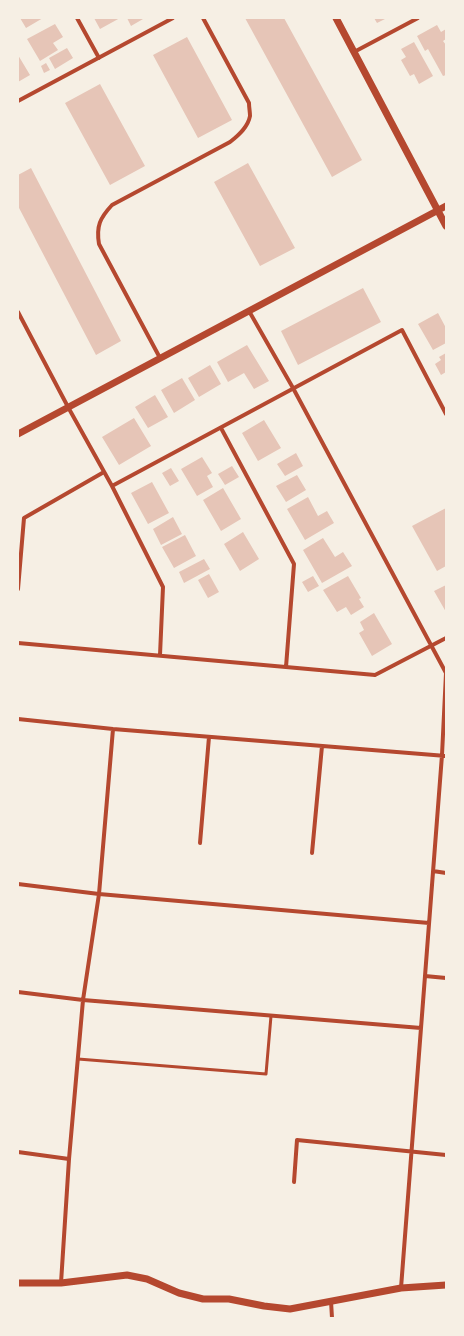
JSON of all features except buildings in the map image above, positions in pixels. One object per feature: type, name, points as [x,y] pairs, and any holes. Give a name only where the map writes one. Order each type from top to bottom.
[{"type":"street","points":[[77,18],[98,58]]},
{"type":"street","points":[[18,101],[173,18]]},
{"type":"street","points":[[160,358],[99,244],[97,232],[100,221],[105,212],[112,205],[230,142],[239,135],[246,126],[250,116],[249,103],[203,18]]},
{"type":"street","points":[[336,18],[446,226]]},
{"type":"street","points":[[354,52],[418,18]]},
{"type":"street","points":[[18,434],[446,206]]},
{"type":"street","points":[[249,311],[293,388],[446,673],[444,756],[433,871],[401,1288]]},
{"type":"street","points":[[18,312],[112,486],[164,587],[160,655]]},
{"type":"street","points":[[112,486],[402,330],[446,414]]},
{"type":"street","points":[[221,428],[294,564],[286,667]]},
{"type":"street","points":[[18,589],[24,518],[104,472]]},
{"type":"street","points":[[18,643],[375,675],[446,638]]},
{"type":"street","points":[[18,719],[113,729],[444,756]]},
{"type":"street","points":[[61,1283],[69,1158],[83,1000],[100,894],[113,729]]},
{"type":"street","points":[[200,843],[208,737]]},
{"type":"street","points":[[312,853],[322,746]]},
{"type":"street","points":[[433,871],[446,873]]},
{"type":"street","points":[[18,884],[100,894],[429,924]]},
{"type":"street","points":[[425,976],[446,978]]},
{"type":"street","points":[[18,992],[83,1000],[421,1028]]},
{"type":"street","points":[[294,1182],[297,1140],[411,1152],[446,1154]]},
{"type":"street","points":[[18,1152],[69,1158]]},
{"type":"street","points":[[18,1283],[61,1283],[127,1275],[147,1279],[179,1294],[203,1299],[229,1299],[264,1306],[290,1309],[331,1300],[401,1288],[446,1285]]},
{"type":"street","points":[[331,1300],[332,1318]]},
{"type":"lane","points":[[78,1059],[266,1074],[271,1016]]}]
